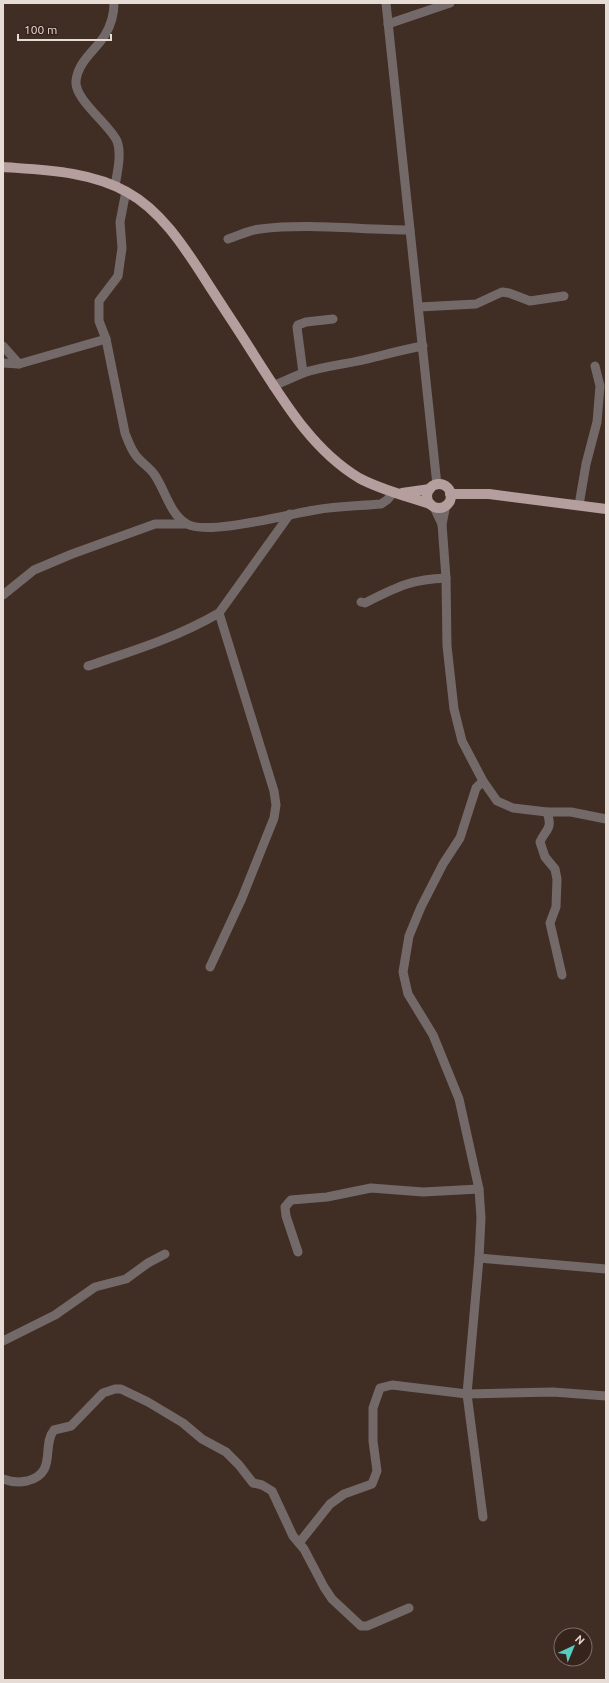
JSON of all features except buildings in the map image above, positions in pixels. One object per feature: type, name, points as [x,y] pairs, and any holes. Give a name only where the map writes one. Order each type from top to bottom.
[{"type":"main road","points":[[3,167],[60,172],[100,181],[126,191],[137,198],[162,220],[189,255],[272,386],[316,442],[334,461],[360,479],[375,486],[440,508],[446,506],[450,500],[450,494],[447,488],[433,487],[396,492]]},
{"type":"main road","points":[[432,505],[427,498],[433,487]]},
{"type":"main road","points":[[450,494],[489,494],[606,509]]},
{"type":"street","points":[[114,3],[113,16],[110,26],[105,36],[78,70],[76,82],[79,93],[117,141],[119,156],[115,186]]},
{"type":"street","points":[[386,3],[423,346],[433,487]]},
{"type":"street","points":[[388,24],[450,3]]},
{"type":"street","points":[[126,191],[120,222],[122,248],[118,276],[99,301],[99,321],[106,339],[124,433],[136,456],[155,474],[174,510],[185,524]]},
{"type":"street","points":[[228,239],[259,229],[342,227],[367,230],[410,230]]},
{"type":"street","points":[[419,307],[476,304],[502,292],[530,301],[564,296]]},
{"type":"street","points":[[303,373],[297,327],[298,325],[302,322],[333,319]]},
{"type":"street","points":[[3,362],[18,364],[106,339]]},
{"type":"street","points":[[3,346],[18,364]]},
{"type":"street","points":[[272,386],[303,373],[326,366],[368,359],[423,346]]},
{"type":"street","points":[[579,505],[597,422],[600,386],[595,366]]},
{"type":"street","points":[[3,595],[34,570],[72,554],[156,524],[185,524],[193,527],[213,528],[316,510],[381,504],[396,492]]},
{"type":"street","points":[[432,505],[442,524]]},
{"type":"street","points":[[446,506],[442,524],[446,578],[447,646],[454,709],[462,741],[483,781],[497,801],[513,808],[547,812],[571,812],[606,819]]},
{"type":"street","points":[[88,666],[160,642],[202,622],[219,612],[290,514]]},
{"type":"street","points":[[361,602],[364,603],[400,585],[416,581],[446,578]]},
{"type":"street","points":[[210,966],[245,891],[268,836],[276,805],[274,791],[219,612]]},
{"type":"street","points":[[483,781],[476,788],[460,838],[443,864],[409,936],[403,972],[408,994],[433,1035],[459,1099],[479,1189],[481,1218],[479,1258],[467,1394],[483,1517]]},
{"type":"street","points":[[547,812],[551,822],[550,828],[543,835],[540,842],[545,857],[555,869],[557,879],[556,907],[550,923],[562,975]]},
{"type":"street","points":[[298,1252],[286,1216],[285,1207],[291,1200],[328,1197],[371,1188],[422,1192],[479,1189]]},
{"type":"street","points":[[3,1341],[55,1315],[94,1287],[126,1279],[148,1263],[165,1254]]},
{"type":"street","points":[[479,1258],[606,1269]]},
{"type":"street","points":[[299,1543],[330,1504],[344,1494],[372,1484],[376,1471],[373,1441],[373,1408],[380,1388],[392,1385],[467,1394],[553,1392],[606,1396]]},
{"type":"street","points":[[3,1479],[11,1482],[21,1482],[36,1478],[46,1464],[49,1453],[48,1439],[54,1430],[71,1426],[103,1393],[114,1389],[121,1389],[148,1402],[193,1430],[202,1440],[226,1452],[239,1465],[253,1483],[262,1485],[272,1491],[292,1536],[299,1543],[332,1599],[361,1626],[366,1626],[409,1608]]}]
